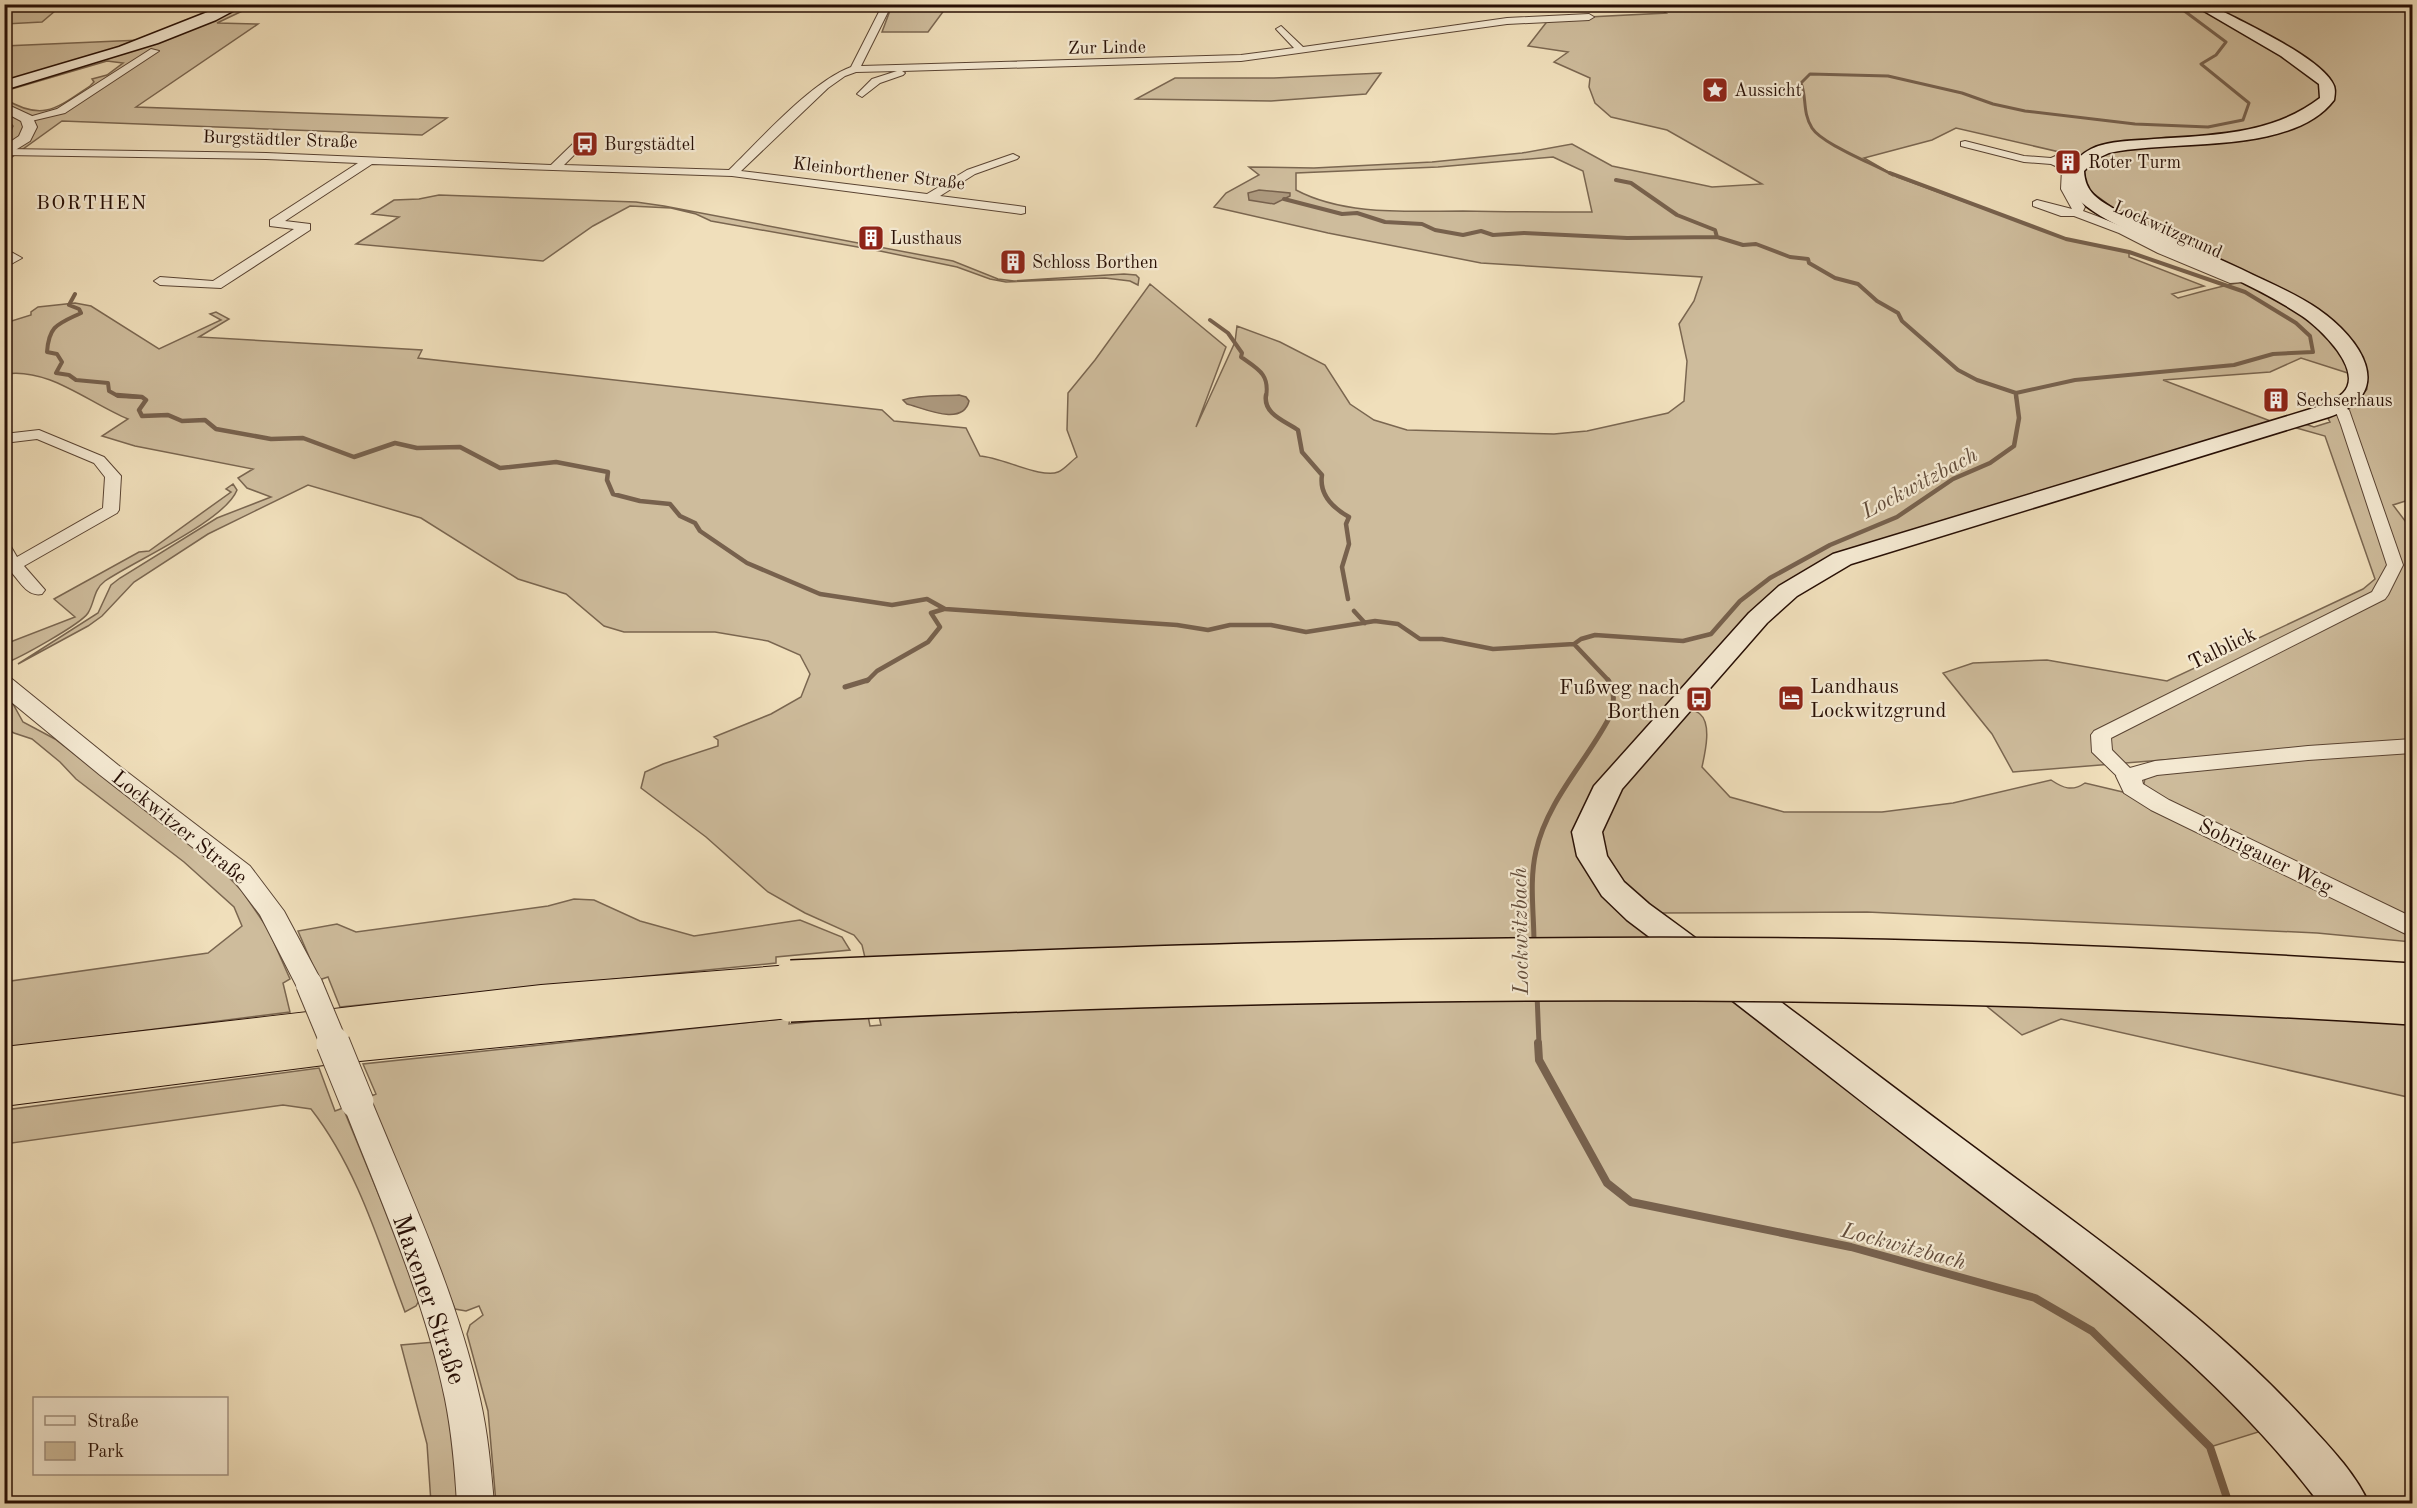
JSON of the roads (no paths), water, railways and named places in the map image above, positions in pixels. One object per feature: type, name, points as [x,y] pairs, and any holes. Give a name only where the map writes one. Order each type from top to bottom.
[{"type":"highway","points":[[4,1091],[340,1048],[532,1028],[791,991],[1031,966],[1483,955],[1739,955],[2030,961],[2412,981]]},
{"type":"highway","points":[[4,1062],[541,999],[791,991],[1041,992],[1599,981],[1905,984],[2412,1007]]},
{"type":"main road","points":[[4,86],[139,46],[240,4]]},
{"type":"main road","points":[[2198,4],[2318,74],[2326,82],[2327,100],[2306,116],[2269,129],[2233,136],[2111,148],[2095,153],[2076,171],[2076,185],[2090,201],[2128,224],[2245,278],[2313,315],[2347,348],[2355,363],[2358,386],[2352,397],[2335,406],[1842,559],[1788,591],[1730,648],[1609,786],[1587,832],[1592,856],[1613,889],[1638,912],[2085,1251],[2167,1317],[2238,1379],[2277,1419],[2332,1482],[2347,1503]]},
{"type":"street","points":[[732,173],[824,86],[855,69],[888,4]]},
{"type":"street","points":[[1388,39],[1535,18],[1589,17]]},
{"type":"street","points":[[1281,29],[1302,51]]},
{"type":"street","points":[[1388,39],[1420,44]]},
{"type":"street","name":"Zur Linde","points":[[855,69],[1193,61],[1302,51],[1388,39]]},
{"type":"street","points":[[4,108],[27,119],[61,111],[154,51]]},
{"type":"street","name":"Zur Linde","points":[[862,94],[876,81],[901,73],[913,66]]},
{"type":"street","points":[[5,153],[28,133],[30,127],[27,119]]},
{"type":"street","points":[[554,168],[588,135]]},
{"type":"street","points":[[1965,144],[2024,159],[2053,161],[2068,168],[2065,189],[2067,196],[2079,207],[2076,213]]},
{"type":"street","name":"Burgstädtler Straße","points":[[5,153],[161,153],[732,173]]},
{"type":"street","points":[[929,198],[972,172],[1013,157]]},
{"type":"street","points":[[2053,161],[2060,157],[2084,161]]},
{"type":"street","points":[[160,281],[216,285],[306,226],[274,223],[371,160]]},
{"type":"street","name":"Kleinborthener Straße","points":[[732,173],[1021,210]]},
{"type":"street","name":"Lockwitzgrund","points":[[2037,204],[2061,212],[2076,213],[2123,230],[2162,250],[2235,280],[2245,278]]},
{"type":"street","points":[[4,252],[16,258],[4,264]]},
{"type":"street","name":"Talblick","points":[[2128,776],[2102,752],[2101,735],[2379,595],[2395,565],[2348,424],[2342,410],[2335,406]]},
{"type":"street","points":[[4,439],[39,434],[99,460],[113,476],[111,510],[10,569]]},
{"type":"street","points":[[4,549],[10,569],[36,590]]},
{"type":"street","name":"Lockwitzer Straße","points":[[4,684],[109,770],[241,872],[258,891],[286,936],[309,984],[357,1102]]},
{"type":"street","points":[[2128,776],[2155,768],[2308,753],[2412,746]]},
{"type":"street","name":"Sobrigauer Weg","points":[[2128,776],[2133,788],[2160,805],[2412,928]]},
{"type":"street","name":"Maxener Straße","points":[[357,1102],[441,1316],[464,1401],[476,1503]]},
{"type":"waterway","name":"Lockwitzbach","points":[[1893,175],[1826,141],[1812,128],[1807,116],[1801,83],[1810,74],[1888,76],[1962,93],[1993,104],[2025,111],[2135,124],[2208,127],[2243,120],[2249,103],[2201,64],[2216,55],[2226,42],[2175,4]]},
{"type":"waterway","name":"Lockwitzbach","points":[[1890,173],[2066,239],[2129,252],[2245,292],[2296,323],[2310,336],[2313,352],[2273,354],[2234,365],[2075,380],[2016,393]]},
{"type":"waterway","points":[[1616,180],[1631,183],[1677,215],[1715,230],[1717,237]]},
{"type":"waterway","points":[[1284,199],[1342,214],[1357,213],[1385,222],[1422,224],[1435,230],[1463,235],[1481,231],[1493,235],[1524,233],[1627,238],[1717,237]]},
{"type":"waterway","points":[[1717,237],[1743,245],[1756,244],[1790,257],[1808,259],[1809,263],[1835,278],[1858,284],[1877,301],[1898,313],[1902,321],[1958,370],[1977,380],[2016,393]]},
{"type":"waterway","points":[[75,294],[69,305],[79,309],[81,313],[56,326],[48,343],[47,352],[57,354],[62,362],[56,373],[69,375],[76,380],[108,383],[109,391],[118,396],[139,397]]},
{"type":"waterway","points":[[1210,320],[1228,333],[1242,353],[1241,357],[1253,365],[1264,377],[1266,397]]},
{"type":"waterway","points":[[117,395],[142,397],[146,400],[139,410],[142,416],[168,415],[182,421],[205,420],[216,429],[271,439],[303,438],[354,457],[395,443],[417,448],[460,447],[500,468],[556,462],[608,472],[607,480],[613,494],[640,501],[670,504],[680,516],[695,523],[700,531],[747,563],[820,594],[892,605],[927,599],[945,609],[1177,625],[1208,630],[1230,625],[1271,625],[1306,632],[1365,623]]},
{"type":"waterway","name":"Lockwitzbach","points":[[1574,644],[1581,639],[1595,635],[1683,641],[1711,634],[1740,601],[1770,578],[1830,545],[1897,517],[1953,479],[1990,463],[2014,446],[2019,418],[2016,395]]},
{"type":"waterway","points":[[1266,397],[1271,412],[1298,430],[1302,452],[1322,475],[1323,488],[1328,500],[1349,517],[1346,524],[1349,544],[1342,567],[1348,599]]},
{"type":"waterway","points":[[868,680],[877,671],[928,642],[940,627],[931,613],[944,609]]},
{"type":"waterway","points":[[1354,611],[1365,623]]},
{"type":"waterway","points":[[1365,623],[1375,621],[1398,624],[1420,639],[1442,639],[1493,649],[1574,644]]},
{"type":"waterway","name":"Lockwitzbach","points":[[1574,644],[1609,681]]},
{"type":"waterway","points":[[845,687],[868,680]]},
{"type":"waterway","name":"Lockwitzbach","points":[[1534,943],[1532,885],[1534,862],[1541,833],[1558,799],[1609,718],[1613,698],[1608,680]]},
{"type":"waterway","name":"Lockwitzbach","points":[[1537,994],[1539,1044]]},
{"type":"waterway","name":"Lockwitzbach","points":[[1538,1043],[1539,1060],[1607,1183],[1631,1202],[1851,1247],[2035,1298],[2092,1331],[2210,1447],[2229,1504]]},
{"type":"place","name":"Aussicht","points":[[1715,90]]},
{"type":"place","name":"Burgstädtel","points":[[585,144]]},
{"type":"place","name":"Roter Turm","points":[[2068,162]]},
{"type":"place","name":"Lusthaus","points":[[871,238]]},
{"type":"place","name":"Schloss Borthen","points":[[1013,262]]},
{"type":"place","name":"Sechserhaus","points":[[2276,400]]},
{"type":"place","name":"Landhaus Lockwitzgrund","points":[[1791,698]]},
{"type":"place","name":"Fußweg nach Borthen","points":[[1699,699]]},
{"type":"district","name":"BORTHEN","points":[[92,202]]}]
